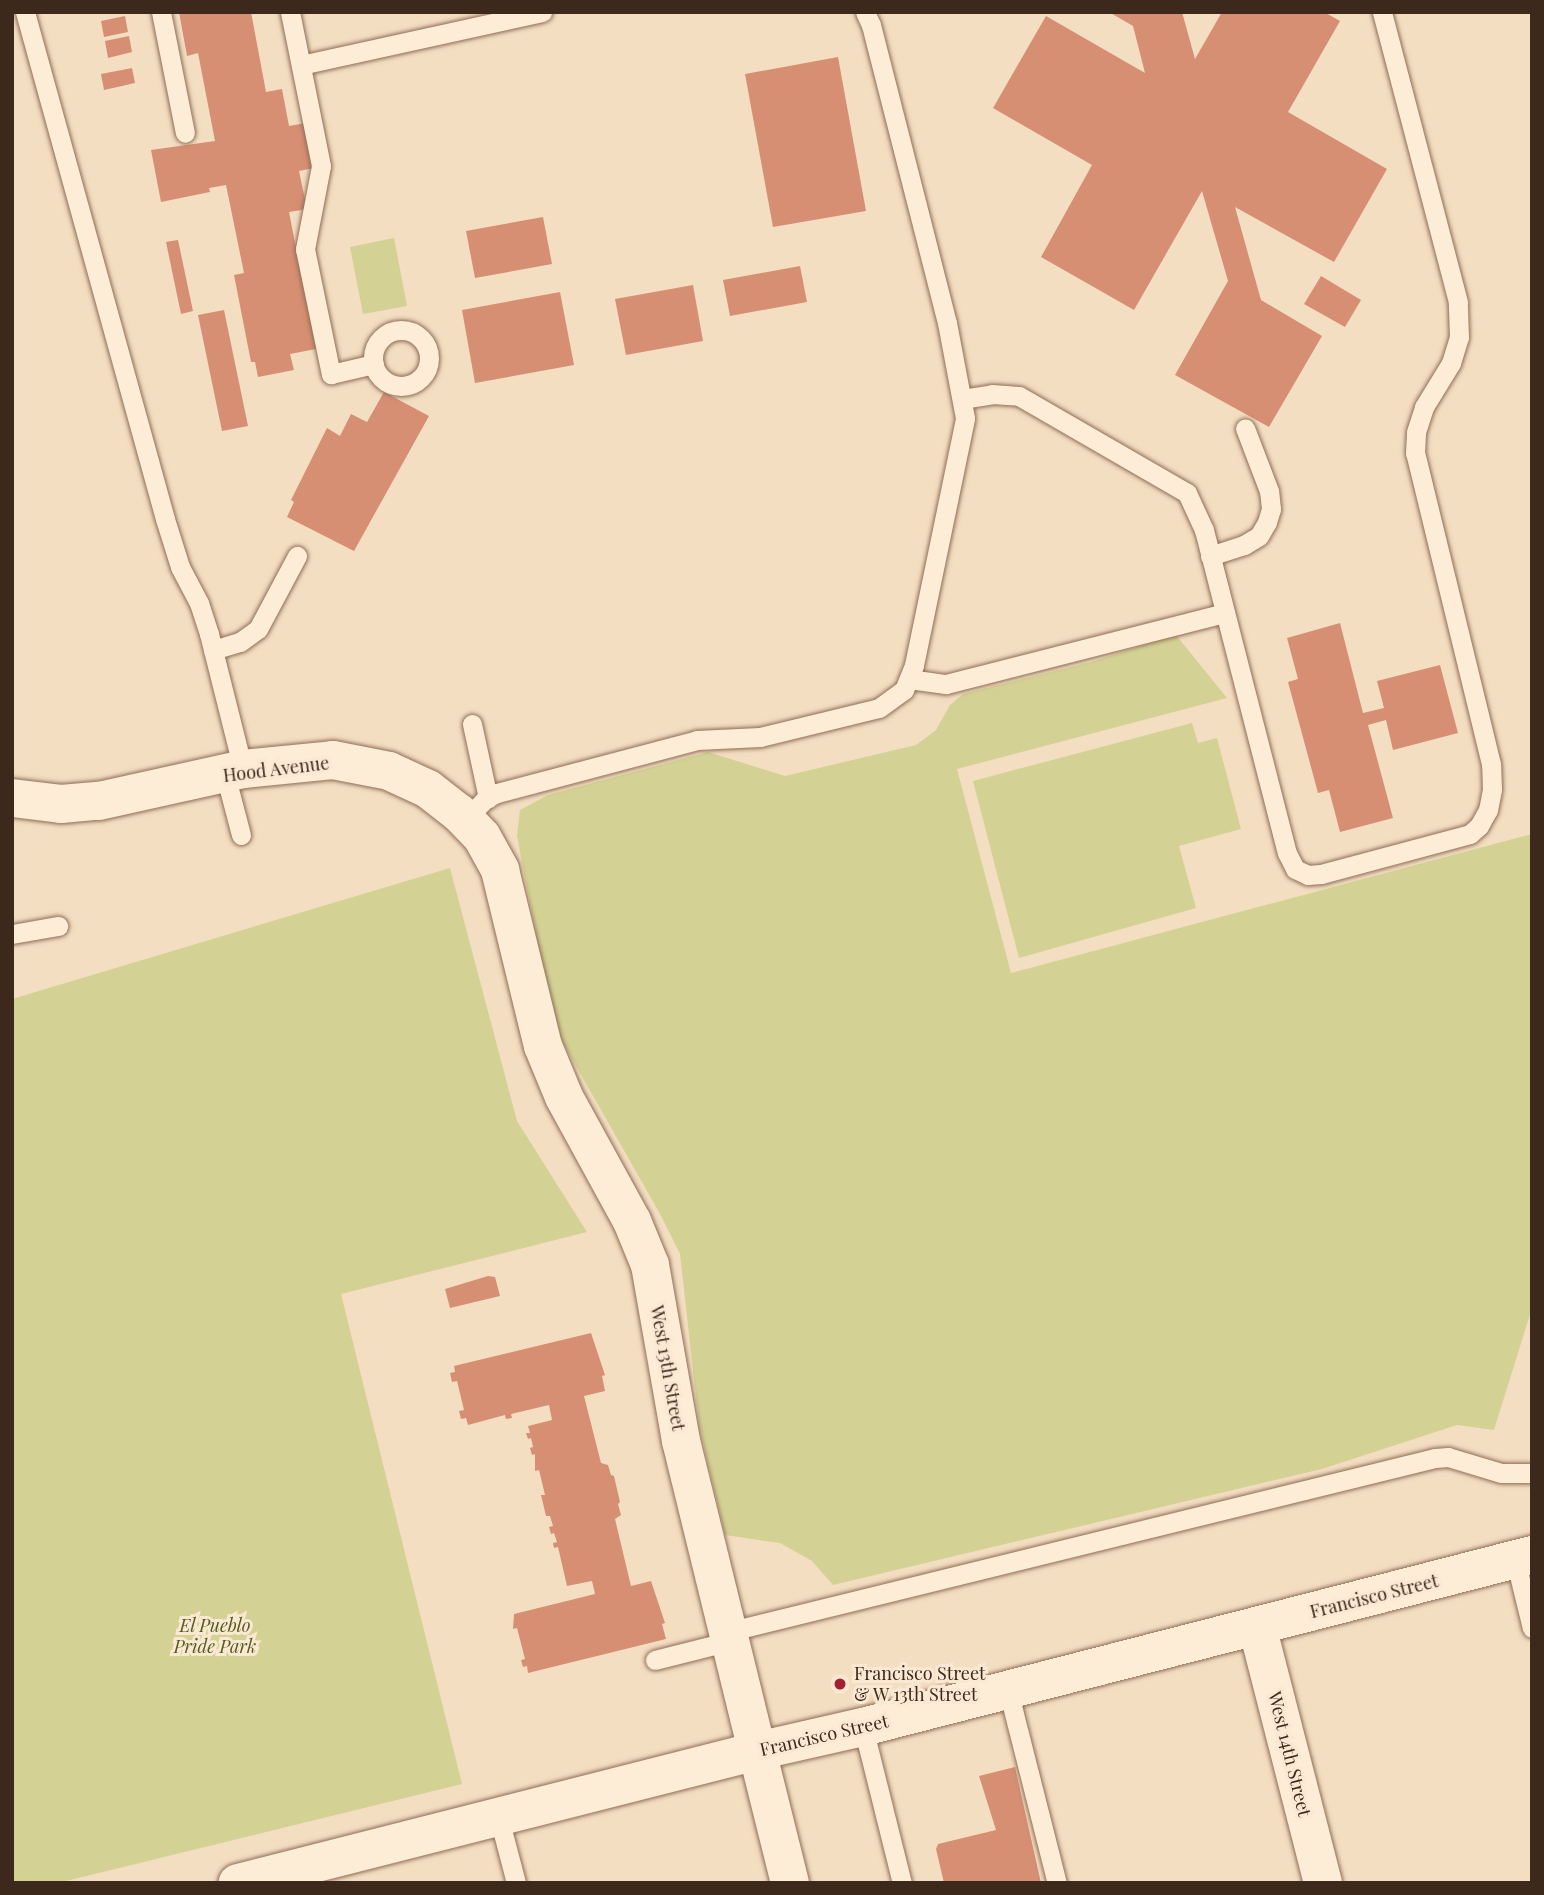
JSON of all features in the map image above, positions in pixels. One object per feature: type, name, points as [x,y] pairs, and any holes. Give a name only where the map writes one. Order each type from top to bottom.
[{"type":"street","name":"Hood Avenue","points":[[12,799],[61,804],[99,801],[234,771],[333,760],[389,771],[477,808],[482,837],[500,870]]},
{"type":"street","name":"West 13th Street","points":[[500,870],[543,1046],[564,1097],[632,1221],[650,1265],[681,1441],[790,1883]]},
{"type":"street","name":"Francisco Street","points":[[248,1882],[1523,1557]]},
{"type":"street","name":"West 14th Street","points":[[1257,1626],[1323,1883]]},
{"type":"lane","points":[[25,12],[180,567],[199,603],[213,650],[234,771],[241,835]]},
{"type":"lane","points":[[161,12],[185,133]]},
{"type":"lane","points":[[290,12],[321,166],[305,249],[331,374],[374,364]]},
{"type":"lane","points":[[301,65],[542,12]]},
{"type":"lane","points":[[472,724],[477,808],[696,740],[760,737],[879,708],[904,690],[909,679],[965,418],[947,323],[871,25],[865,12]]},
{"type":"lane","points":[[962,400],[992,394],[1019,396],[1171,481],[1186,493],[1199,513],[1287,853],[1296,869],[1308,875],[1321,874],[1470,834],[1479,826],[1488,810],[1492,789],[1492,764],[1415,453],[1416,432],[1424,407],[1451,363],[1459,338],[1458,302],[1382,12]]},
{"type":"lane","points":[[1210,556],[1244,545],[1259,536],[1267,522],[1270,509],[1269,491],[1245,428]]},
{"type":"lane","points":[[213,650],[240,642],[258,629],[297,556]]},
{"type":"lane","points":[[909,679],[946,684],[1225,613]]},
{"type":"lane","points":[[12,934],[58,926]]},
{"type":"lane","points":[[656,1660],[728,1637],[1435,1458],[1448,1457],[1501,1473],[1532,1473]]},
{"type":"lane","points":[[1523,1557],[1532,1628]]},
{"type":"lane","points":[[1008,1690],[1057,1883]]},
{"type":"lane","points":[[863,1727],[902,1883]]},
{"type":"lane","points":[[499,1818],[516,1883]]},
{"type":"green space","points":[[394,238],[407,306],[363,314],[350,247]]},
{"type":"green space","points":[[1176,635],[1227,698],[957,769],[1011,973],[1532,834],[1532,1308],[1494,1430],[1457,1425],[1322,1469],[833,1585],[812,1561],[780,1543],[725,1535],[699,1424],[680,1254],[563,1043],[548,996],[517,836],[520,810],[548,795],[708,752],[785,776],[916,745],[936,730],[950,705],[963,694],[1091,662]]},
{"type":"green space","points":[[1192,723],[1198,743],[1217,738],[1241,829],[1179,846],[1196,908],[1019,958],[973,781]]},
{"type":"green space","name":"El Pueblo Pride Park","points":[[450,868],[517,1121],[587,1232],[341,1294],[462,1784],[58,1883],[12,1883],[12,999]]},
{"type":"building","points":[[179,12],[251,12],[266,92],[282,89],[289,126],[306,123],[314,168],[299,171],[307,209],[289,212],[316,349],[290,354],[294,370],[258,377],[255,362],[251,362],[234,275],[244,273],[226,185],[209,188],[210,192],[161,202],[151,150],[215,141],[198,53],[187,56]]},
{"type":"building","points":[[1109,12],[1182,12],[1195,59],[1222,12],[1324,12],[1340,21],[1288,112],[1387,169],[1334,262],[1235,207],[1261,300],[1322,336],[1269,427],[1175,375],[1228,281],[1202,191],[1134,310],[1041,257],[1092,165],[993,108],[1046,16],[1145,73],[1133,26]]},
{"type":"building","points":[[125,16],[128,32],[104,37],[101,21]]},
{"type":"building","points":[[129,36],[132,52],[108,58],[105,41]]},
{"type":"building","points":[[838,57],[866,211],[773,227],[745,74]]},
{"type":"building","points":[[132,68],[135,83],[104,90],[101,74]]},
{"type":"building","points":[[543,217],[552,264],[475,278],[466,231]]},
{"type":"building","points":[[178,240],[193,311],[181,314],[166,242]]},
{"type":"building","points":[[800,266],[807,302],[730,316],[723,280]]},
{"type":"building","points":[[1321,276],[1361,300],[1345,327],[1304,304]]},
{"type":"building","points":[[693,285],[703,341],[626,355],[615,299]]},
{"type":"building","points":[[560,292],[574,365],[475,383],[462,310]]},
{"type":"building","points":[[224,310],[248,426],[222,431],[198,315]]},
{"type":"building","points":[[384,392],[429,416],[354,551],[287,517],[294,502],[291,500],[327,428],[340,436],[351,414],[367,422]]},
{"type":"building","points":[[1340,623],[1363,713],[1384,708],[1377,681],[1440,665],[1458,733],[1393,750],[1386,720],[1368,725],[1393,818],[1340,832],[1329,790],[1318,793],[1288,682],[1298,679],[1287,638]]},
{"type":"building","points":[[488,1276],[495,1277],[500,1296],[450,1308],[445,1289]]},
{"type":"building","points":[[591,1333],[605,1375],[602,1376],[605,1391],[584,1396],[601,1463],[608,1465],[611,1475],[614,1476],[621,1515],[615,1519],[631,1586],[651,1581],[665,1623],[662,1624],[666,1639],[528,1673],[527,1666],[523,1667],[521,1660],[525,1659],[517,1628],[513,1629],[514,1614],[595,1594],[592,1581],[567,1586],[558,1547],[554,1548],[553,1543],[557,1542],[549,1527],[553,1526],[550,1516],[546,1516],[541,1495],[545,1495],[539,1470],[535,1471],[535,1454],[532,1455],[531,1438],[528,1439],[526,1433],[530,1433],[528,1426],[552,1420],[549,1405],[511,1414],[512,1418],[506,1419],[505,1415],[468,1425],[466,1418],[461,1419],[459,1411],[464,1410],[457,1381],[452,1382],[450,1373],[455,1372],[454,1366]]},
{"type":"building","points":[[1015,1767],[1041,1883],[944,1883],[936,1849],[938,1844],[996,1830],[979,1776]]},
{"type":"place","name":"Francisco Street & W 13th Street","points":[[840,1684]]}]
